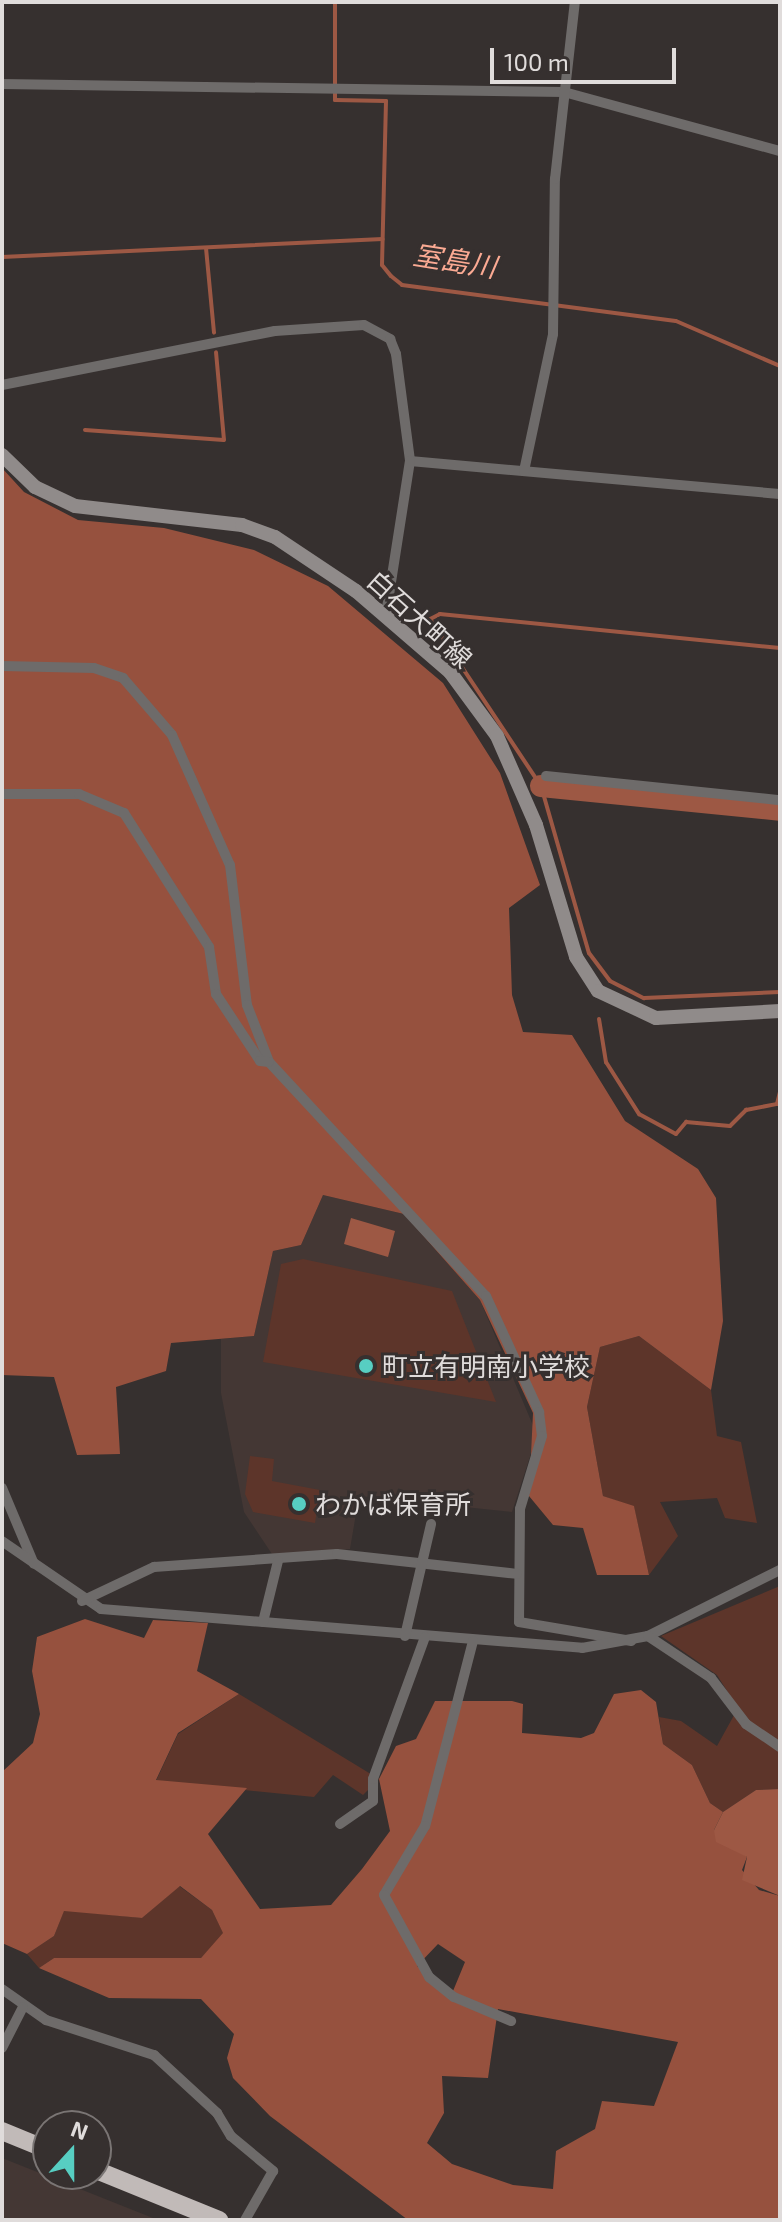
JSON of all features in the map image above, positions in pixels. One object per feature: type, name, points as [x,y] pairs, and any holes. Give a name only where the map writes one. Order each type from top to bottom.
[{"type":"highway","points":[[2,2131],[32,2143]]},
{"type":"highway","points":[[112,2177],[219,2220]]},
{"type":"main road","name":"白石大町線","points":[[2,455],[35,487],[75,506],[242,525],[275,537],[386,614],[450,672],[497,736],[536,825],[576,957],[598,991],[656,1018],[780,1011]]},
{"type":"street","points":[[524,471],[557,299],[555,179],[575,2]]},
{"type":"street","points":[[2,84],[564,92],[780,151]]},
{"type":"street","points":[[2,385],[275,331],[364,325],[384,333],[396,354],[410,461],[386,614]]},
{"type":"street","points":[[410,461],[780,494]]},
{"type":"street","points":[[2,666],[94,668],[123,678],[172,735],[230,865],[247,1005],[269,1062],[486,1296],[541,1424],[523,1493],[517,1613],[527,1627],[631,1641]]},
{"type":"street","points":[[546,776],[780,800]]},
{"type":"street","points":[[2,794],[79,794],[124,813],[209,947],[216,994],[260,1061],[269,1062]]},
{"type":"street","points":[[2,1488],[34,1564]]},
{"type":"street","points":[[405,1636],[431,1524]]},
{"type":"street","points":[[2,1541],[82,1601],[101,1609],[582,1648],[648,1636],[780,1570]]},
{"type":"street","points":[[82,1601],[154,1567],[278,1561],[337,1554],[421,1569],[517,1574]]},
{"type":"street","points":[[263,1622],[278,1561]]},
{"type":"street","points":[[648,1636],[711,1678],[746,1724],[780,1747]]},
{"type":"street","points":[[340,1824],[373,1801],[373,1779],[425,1637]]},
{"type":"street","points":[[473,1641],[425,1826],[384,1895],[429,1977],[454,1997],[511,2021]]},
{"type":"street","points":[[2,1989],[23,2007],[154,2055],[217,2113],[231,2136],[273,2171],[245,2220]]},
{"type":"street","points":[[2,2048],[23,2007]]},
{"type":"shaded area","points":[[2,468],[24,492],[78,520],[164,528],[254,550],[328,586],[443,683],[500,773],[540,885],[509,908],[512,995],[523,1032],[572,1035],[625,1121],[698,1169],[716,1198],[723,1321],[711,1390],[639,1336],[600,1347],[587,1407],[603,1496],[634,1506],[649,1575],[597,1575],[583,1528],[553,1525],[529,1496],[533,1413],[480,1300],[404,1214],[323,1195],[301,1245],[273,1251],[254,1336],[171,1343],[166,1371],[116,1387],[120,1454],[77,1455],[54,1377],[2,1375]]},
{"type":"shaded area","name":"町立有明南小学校","points":[[323,1195],[404,1214],[480,1300],[537,1435],[512,1512],[359,1496],[350,1549],[274,1557],[244,1512],[221,1393],[221,1339],[254,1336],[273,1251],[301,1245]]},
{"type":"shaded area","points":[[351,1218],[395,1231],[388,1257],[344,1244]]},
{"type":"shaded area","points":[[303,1259],[452,1291],[496,1402],[263,1362],[281,1264]]},
{"type":"shaded area","points":[[639,1336],[711,1390],[717,1436],[741,1442],[757,1523],[725,1518],[717,1498],[660,1502],[678,1536],[649,1575],[634,1507],[603,1496],[587,1407],[600,1347]]},
{"type":"shaded area","points":[[250,1456],[274,1459],[272,1481],[320,1490],[315,1523],[253,1512],[245,1494]]},
{"type":"shaded area","points":[[780,1586],[780,1789],[756,1790],[723,1812],[710,1803],[692,1765],[663,1744],[659,1717],[681,1721],[717,1746],[738,1708],[717,1675],[661,1636]]},
{"type":"shaded area","points":[[85,1619],[144,1638],[153,1620],[208,1623],[197,1671],[239,1694],[178,1733],[156,1780],[247,1788],[208,1834],[260,1909],[331,1905],[362,1869],[390,1831],[379,1779],[396,1746],[416,1739],[435,1701],[512,1701],[523,1704],[522,1733],[581,1738],[594,1733],[614,1694],[641,1690],[656,1702],[663,1744],[692,1765],[710,1803],[723,1812],[714,1830],[747,1857],[742,1870],[759,1890],[780,1896],[780,2220],[408,2220],[270,2116],[233,2078],[227,2058],[234,2034],[201,1999],[109,1998],[39,1968],[54,1958],[201,1958],[223,1933],[212,1910],[180,1886],[142,1918],[64,1911],[54,1936],[27,1954],[2,1943],[2,1772],[33,1743],[40,1714],[32,1671],[37,1637]],"holes":[[[438,1944],[465,1962],[453,1991],[417,1966]],[[498,2009],[678,2042],[654,2106],[602,2101],[595,2129],[556,2151],[553,2189],[513,2185],[452,2164],[427,2143],[444,2113],[442,2076],[488,2078]]]},
{"type":"shaded area","points":[[239,1694],[379,1779],[363,1795],[333,1775],[314,1797],[156,1781],[178,1734]]},
{"type":"shaded area","points":[[780,1789],[780,1896],[742,1880],[747,1857],[716,1842],[714,1830],[723,1812],[756,1790]]},
{"type":"shaded area","points":[[179,1886],[212,1910],[224,1934],[201,1958],[54,1958],[39,1968],[27,1954],[54,1936],[64,1910],[142,1918]]},
{"type":"shaded area","points":[[2,2158],[32,2170],[32,2190],[83,2190],[158,2220],[2,2220]]},
{"type":"waterway","name":"室島川","points":[[335,2],[335,100],[386,101],[382,265],[402,285],[676,321],[780,366]]},
{"type":"waterway","points":[[2,257],[383,239]]},
{"type":"waterway","points":[[206,248],[214,333]]},
{"type":"waterway","points":[[85,430],[224,440],[216,352]]},
{"type":"waterway","points":[[780,648],[440,614],[430,619],[541,786],[589,953],[610,981],[644,998],[780,992]]},
{"type":"waterway","name":"室島川","points":[[541,786],[780,810]]},
{"type":"waterway","points":[[599,1019],[606,1062],[639,1114],[676,1134],[686,1122],[730,1126],[746,1110],[777,1104],[780,1092]]},
{"type":"place","name":"町立有明南小学校","points":[[366,1366]]},
{"type":"place","name":"わかば保育所","points":[[299,1504]]}]
